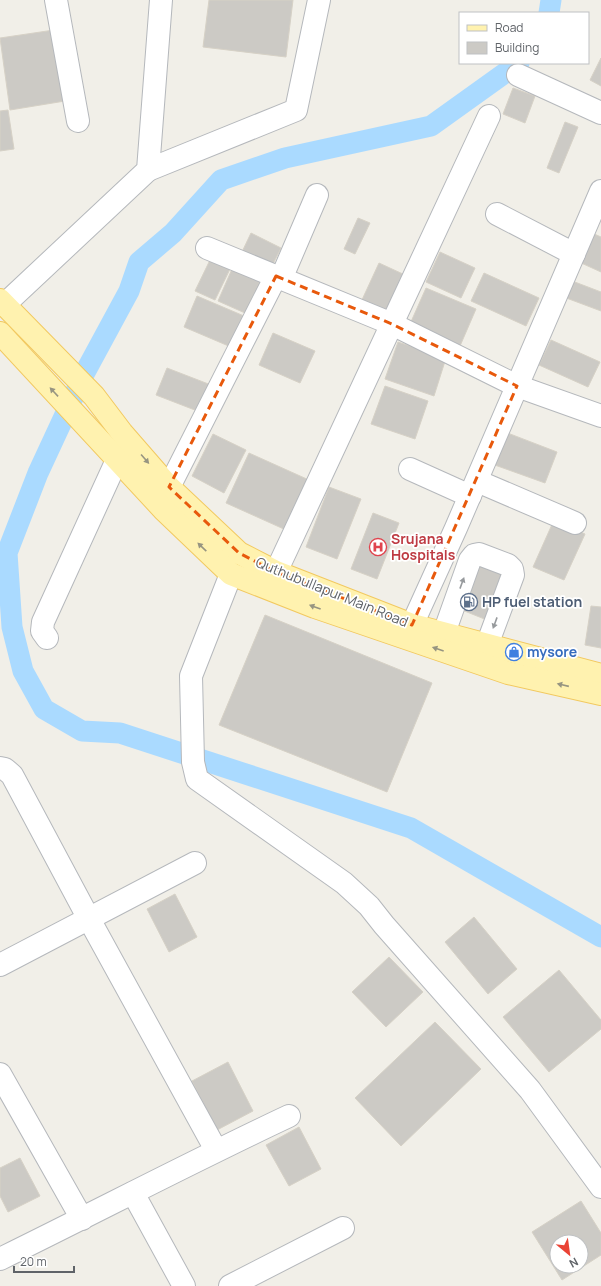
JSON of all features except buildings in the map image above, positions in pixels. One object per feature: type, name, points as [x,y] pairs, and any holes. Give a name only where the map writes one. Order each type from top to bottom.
[{"type":"main road","name":"Quthubullapur Main Road","points":[[2,303],[94,396],[122,433],[169,487],[239,553],[276,572],[412,625],[601,675]]},
{"type":"main road","points":[[7,340],[29,330]]},
{"type":"main road","name":"Quthubullapur Main Road","points":[[7,340],[164,510],[231,574],[315,607],[508,672],[601,694]]},
{"type":"main road","points":[[113,455],[122,433]]},
{"type":"street","points":[[56,0],[78,121]]},
{"type":"street","points":[[148,170],[161,0]]},
{"type":"street","points":[[2,303],[148,170],[296,110],[319,0]]},
{"type":"street","points":[[518,75],[601,113]]},
{"type":"street","points":[[276,572],[489,116]]},
{"type":"street","points":[[412,625],[473,489],[601,192]]},
{"type":"street","points":[[169,487],[278,278],[317,195]]},
{"type":"street","points":[[497,214],[574,254]]},
{"type":"street","points":[[207,248],[392,324],[517,386],[601,416]]},
{"type":"street","points":[[47,638],[42,631],[43,622],[113,455]]},
{"type":"street","points":[[410,469],[575,523]]},
{"type":"street","points":[[444,633],[470,560],[479,554],[508,565],[512,569],[513,575],[487,645]]},
{"type":"street","points":[[231,574],[191,676],[193,762],[198,778],[344,883],[369,906],[384,925],[530,1090],[601,1187]]},
{"type":"street","points":[[0,768],[6,769],[12,775],[216,1150]]},
{"type":"street","points":[[0,965],[195,863]]},
{"type":"street","points":[[0,1074],[82,1219]]},
{"type":"street","points":[[0,1259],[82,1219],[216,1150],[289,1116]]},
{"type":"street","points":[[133,1193],[184,1286]]},
{"type":"street","points":[[230,1286],[265,1278],[343,1228]]},
{"type":"highlighted area","points":[[276,276],[392,324],[517,386],[412,625],[276,572],[239,553],[169,487]]},
{"type":"waterway","points":[[549,12],[551,0]]},
{"type":"waterway","points":[[518,64],[431,126],[285,158],[221,180],[173,233],[139,262],[129,291],[83,376],[38,473],[7,553],[12,627],[23,671],[44,709],[82,731],[120,733],[411,828],[601,937]]},
{"type":"place","name":"Srujana Hospitals","points":[[378,547]]},
{"type":"place","name":"HP fuel station","points":[[469,602]]},
{"type":"place","name":"mysore","points":[[514,652]]}]
